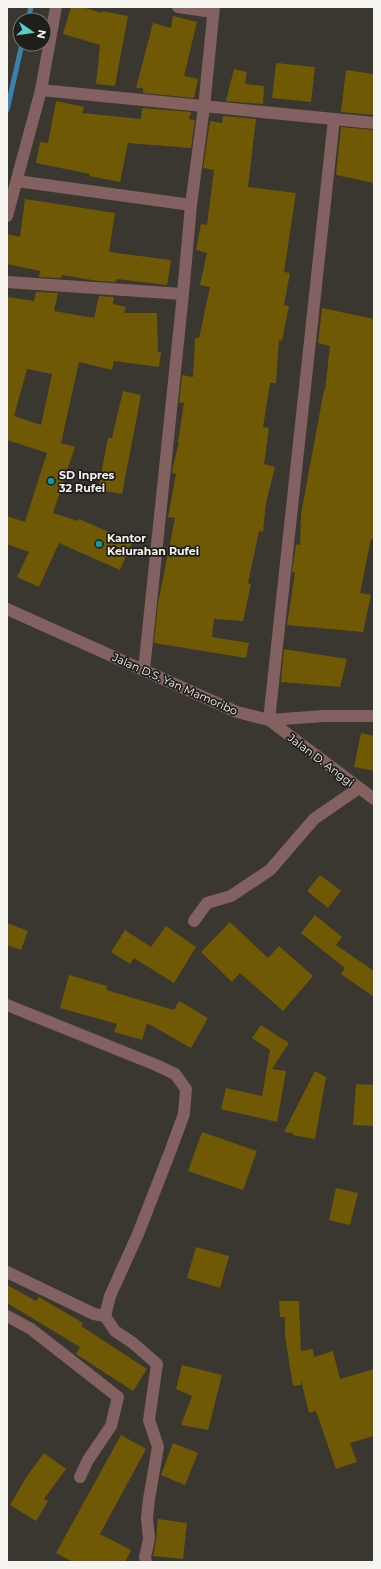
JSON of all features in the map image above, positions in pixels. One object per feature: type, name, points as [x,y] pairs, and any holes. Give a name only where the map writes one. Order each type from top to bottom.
[{"type":"street","points":[[7,216],[41,90],[56,7]]},
{"type":"street","points":[[144,670],[191,205],[204,107],[213,9],[178,7]]},
{"type":"street","points":[[41,90],[204,107],[374,122]]},
{"type":"street","points":[[269,720],[334,119]]},
{"type":"street","points":[[17,181],[191,205]]},
{"type":"street","points":[[7,282],[183,294]]},
{"type":"street","name":"Jalan D.S. Yan Mamoribo","points":[[7,609],[236,712],[269,720],[352,715],[374,716]]},
{"type":"street","name":"Jalan D. Anggi","points":[[269,720],[374,799]]},
{"type":"street","points":[[194,921],[207,903],[231,896],[270,870],[314,819],[359,788]]},
{"type":"street","points":[[7,1005],[156,1065],[175,1074],[186,1089],[184,1114],[138,1234],[110,1296],[105,1316]]},
{"type":"street","points":[[7,1272],[94,1314],[105,1316],[115,1331],[133,1343],[157,1364],[149,1420],[158,1447],[147,1518],[149,1539],[145,1557],[146,1562]]},
{"type":"street","points":[[7,1316],[31,1329],[118,1397],[111,1426],[88,1460],[80,1477]]},
{"type":"building","points":[[71,7],[82,7],[102,13],[102,11],[128,16],[115,86],[96,84],[100,45],[63,34]]},
{"type":"building","points":[[173,16],[197,22],[184,76],[198,79],[194,98],[143,93],[143,88],[136,88],[153,23],[171,28]]},
{"type":"building","points":[[276,63],[315,67],[311,102],[272,98]]},
{"type":"building","points":[[234,69],[247,72],[245,84],[264,86],[263,104],[226,101]]},
{"type":"building","points":[[346,70],[374,74],[374,115],[341,112]]},
{"type":"building","points":[[56,101],[84,107],[82,113],[141,119],[142,108],[191,112],[189,119],[195,120],[191,148],[128,143],[120,182],[36,163],[40,142],[48,143]]},
{"type":"building","points":[[223,116],[256,119],[248,187],[296,193],[284,272],[290,273],[284,305],[289,306],[282,341],[279,340],[276,383],[270,383],[263,427],[269,428],[264,464],[275,467],[266,503],[263,532],[259,531],[248,583],[251,584],[243,621],[214,619],[212,637],[249,643],[246,658],[154,643],[158,603],[175,518],[168,517],[176,474],[172,473],[172,471],[179,442],[184,403],[179,402],[182,375],[193,377],[195,338],[199,338],[210,287],[200,285],[207,253],[196,250],[201,224],[207,225],[214,170],[203,168],[210,121],[222,123]]},
{"type":"building","points":[[341,127],[374,130],[374,183],[336,175]]},
{"type":"building","points":[[25,199],[115,213],[109,252],[171,260],[167,285],[117,279],[116,282],[98,281],[62,275],[61,278],[39,277],[40,271],[7,264],[7,234],[20,237]]},
{"type":"building","points":[[36,292],[58,293],[54,311],[94,318],[99,296],[114,297],[113,304],[126,307],[124,313],[157,313],[158,352],[161,352],[159,367],[114,361],[112,370],[79,362],[61,443],[75,447],[53,513],[78,521],[79,519],[132,542],[120,570],[59,543],[39,587],[17,577],[29,552],[7,544],[7,516],[25,522],[47,453],[7,440],[7,297],[34,301]],"holes":[[[27,369],[52,374],[41,425],[14,416]]]},
{"type":"building","points":[[322,308],[374,319],[374,539],[371,539],[360,593],[371,595],[363,632],[287,625],[295,573],[292,572],[296,544],[300,545],[301,514],[324,390],[325,391],[330,346],[318,343]]},
{"type":"building","points":[[123,391],[141,395],[122,494],[98,490],[108,438],[112,438]]},
{"type":"building","points":[[284,649],[347,659],[340,687],[281,682]]},
{"type":"building","points":[[361,733],[374,736],[374,771],[354,767]]},
{"type":"building","points":[[320,875],[341,891],[328,908],[307,891]]},
{"type":"building","points":[[315,915],[342,937],[336,945],[374,971],[374,997],[341,974],[345,968],[301,933]]},
{"type":"building","points":[[230,922],[268,958],[279,946],[313,976],[283,1011],[240,973],[232,982],[201,952]]},
{"type":"building","points":[[7,923],[28,931],[21,950],[7,945]]},
{"type":"building","points":[[166,926],[196,947],[174,983],[134,958],[130,964],[111,952],[125,930],[151,947]]},
{"type":"building","points":[[69,975],[107,986],[106,990],[174,1010],[179,1001],[208,1018],[191,1048],[147,1023],[142,1040],[114,1032],[117,1024],[60,1008]]},
{"type":"building","points":[[261,1025],[289,1043],[272,1069],[286,1071],[277,1122],[221,1109],[226,1088],[262,1096],[270,1050],[252,1038]]},
{"type":"building","points":[[315,1071],[326,1077],[315,1139],[284,1132]]},
{"type":"building","points":[[356,1084],[374,1085],[374,1126],[353,1125]]},
{"type":"building","points":[[202,1132],[257,1151],[243,1190],[188,1171]]},
{"type":"building","points":[[336,1188],[358,1193],[350,1225],[329,1220]]},
{"type":"building","points":[[196,1247],[229,1256],[220,1288],[187,1278]]},
{"type":"building","points":[[7,1285],[36,1301],[39,1297],[83,1323],[81,1326],[147,1369],[133,1391],[76,1354],[80,1347],[7,1303]]},
{"type":"building","points":[[279,1301],[299,1301],[301,1351],[313,1349],[314,1357],[333,1351],[340,1379],[374,1369],[374,1436],[350,1443],[357,1462],[336,1469],[316,1411],[309,1413],[301,1380],[301,1385],[293,1386],[285,1336],[285,1317],[280,1317]]},
{"type":"building","points":[[182,1365],[222,1375],[208,1430],[181,1425],[192,1396],[176,1389]]},
{"type":"building","points":[[121,1435],[146,1449],[100,1534],[131,1550],[125,1562],[73,1562],[56,1553]]},
{"type":"building","points":[[173,1443],[198,1453],[185,1485],[161,1475]]},
{"type":"building","points":[[44,1453],[66,1469],[44,1499],[48,1501],[36,1521],[10,1505],[27,1476]]},
{"type":"building","points":[[158,1519],[187,1523],[183,1559],[153,1556]]},
{"type":"waterway","points":[[30,12],[31,7]]},
{"type":"waterway","points":[[7,110],[20,52]]},
{"type":"place","name":"SD Inpres 32 Rufei","points":[[51,481]]},
{"type":"place","name":"Kantor Kelurahan Rufei","points":[[99,544]]}]
